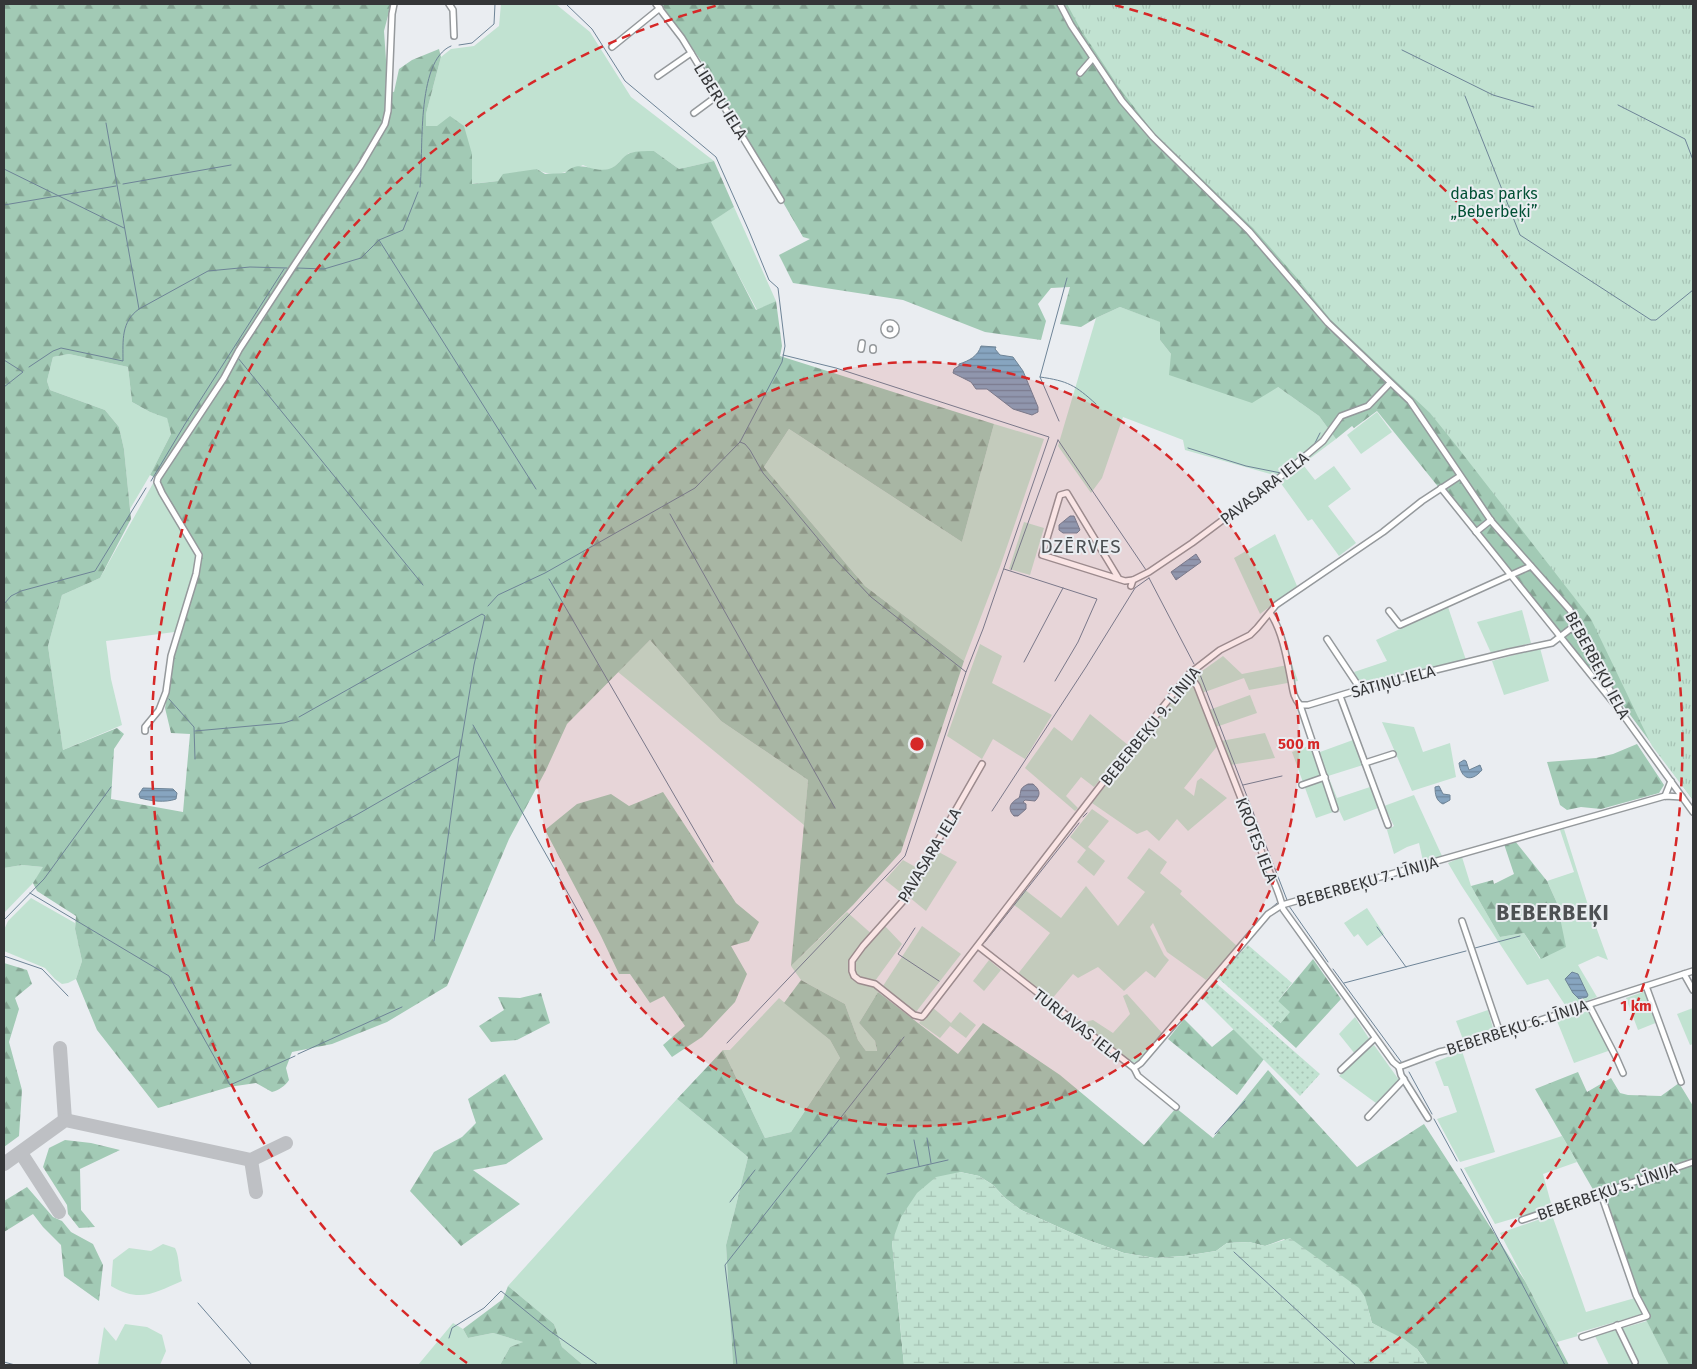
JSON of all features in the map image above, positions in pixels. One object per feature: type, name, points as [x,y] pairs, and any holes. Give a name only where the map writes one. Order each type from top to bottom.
[{"type":"street","points":[[145,731],[145,727],[159,710],[166,692],[171,656],[196,574],[199,555],[162,493],[158,478],[224,378],[274,296],[361,165],[385,124],[388,111],[394,4]]},
{"type":"street","points":[[449,4],[452,10],[454,36]]},
{"type":"street","name":"BEBERBEĶU IELA","points":[[1060,4],[1071,25],[1122,101],[1153,137],[1249,231],[1328,323],[1410,401],[1491,520],[1570,610],[1621,712],[1693,812]]},
{"type":"street","points":[[612,47],[658,6]]},
{"type":"street","name":"LIBERU IELA","points":[[658,6],[691,53],[781,200]]},
{"type":"street","points":[[658,76],[691,53]]},
{"type":"street","points":[[1080,73],[1093,58]]},
{"type":"street","points":[[694,113],[718,96]]},
{"type":"street","name":"PAVASARA IELA","points":[[1122,580],[1132,583],[1192,543],[1279,478],[1323,441],[1341,416],[1368,406],[1390,383]]},
{"type":"street","name":"BEBERBEĶU 9. LĪNIJA","points":[[919,1017],[924,1015],[1189,674],[1220,650],[1250,635],[1276,605],[1383,532],[1422,500],[1460,476]]},
{"type":"street","points":[[1441,488],[1621,712]]},
{"type":"street","points":[[1067,492],[1122,580],[1042,554],[1060,495],[1067,492]]},
{"type":"street","points":[[1476,532],[1491,520]]},
{"type":"street","points":[[1389,611],[1400,625],[1531,566]]},
{"type":"street","points":[[1270,613],[1277,622],[1291,678],[1294,699],[1300,705],[1335,808]]},
{"type":"street","name":"SĀTIŅU IELA","points":[[1300,705],[1308,705],[1490,656],[1542,645],[1552,642],[1578,623]]},
{"type":"street","points":[[1327,639],[1361,690]]},
{"type":"street","name":"KROTES IELA","points":[[1189,674],[1197,686],[1282,909],[1393,1062],[1399,1066]]},
{"type":"street","points":[[1340,696],[1388,825]]},
{"type":"street","points":[[1364,763],[1393,754]]},
{"type":"street","name":"PAVASARA IELA","points":[[919,1017],[875,984],[859,980],[854,976],[851,966],[852,961],[904,900],[982,764]]},
{"type":"street","points":[[1302,785],[1325,777]]},
{"type":"street","points":[[1665,796],[1671,781]]},
{"type":"street","name":"BEBERBEĶU 7. LĪNIJA","points":[[1134,1068],[1141,1063],[1268,914],[1282,905],[1665,796],[1682,797]]},
{"type":"street","points":[[1462,921],[1500,1033]]},
{"type":"street","name":"TURLAVAS IELA","points":[[978,946],[1134,1068],[1138,1076],[1176,1107]]},
{"type":"street","name":"BEBERBEĶU 6. LĪNIJA","points":[[1399,1066],[1693,971]]},
{"type":"street","points":[[1684,974],[1693,990]]},
{"type":"street","points":[[1646,986],[1681,1082]]},
{"type":"street","points":[[1589,1005],[1623,1073]]},
{"type":"street","points":[[1341,1070],[1376,1038]]},
{"type":"street","points":[[1399,1066],[1404,1079],[1428,1118]]},
{"type":"street","points":[[1368,1117],[1404,1079]]},
{"type":"street","name":"BEBERBEĶU 5. LĪNIJA","points":[[1522,1220],[1693,1162]]},
{"type":"street","points":[[1582,1337],[1647,1316],[1636,1295],[1601,1194]]},
{"type":"street","points":[[1618,1326],[1635,1362]]},
{"type":"green space","points":[[4,4],[391,4],[384,31],[387,74],[385,90],[394,92],[399,69],[412,60],[439,49],[441,57],[426,114],[426,126],[437,126],[450,116],[464,126],[472,154],[472,184],[498,181],[503,174],[537,169],[545,174],[565,173],[570,169],[581,166],[603,170],[609,169],[615,166],[627,154],[639,151],[654,151],[679,169],[714,161],[734,207],[711,222],[756,310],[776,301],[782,346],[780,356],[994,424],[962,542],[789,429],[764,467],[865,586],[964,661],[901,852],[853,905],[791,966],[808,780],[721,721],[650,640],[567,724],[546,770],[509,839],[447,986],[387,1022],[332,1044],[292,1052],[286,1068],[289,1080],[284,1086],[275,1091],[272,1092],[256,1083],[229,1087],[158,1108],[97,1030],[76,979],[82,961],[75,929],[76,916],[37,891],[33,883],[43,867],[22,865],[4,868]],"holes":[[[69,354],[128,367],[132,402],[150,412],[167,418],[171,434],[150,475],[156,478],[202,554],[198,578],[174,657],[165,708],[171,733],[190,734],[183,812],[111,799],[114,749],[124,734],[117,728],[63,750],[48,646],[62,595],[100,578],[131,519],[124,449],[119,427],[105,410],[50,390],[47,381],[53,357]]]},
{"type":"green space","points":[[501,4],[557,5],[590,32],[631,97],[714,161],[679,169],[654,151],[629,153],[612,169],[596,171],[583,165],[566,172],[548,174],[537,169],[498,181],[471,184],[472,154],[437,127],[426,127],[426,114],[441,57],[451,49],[474,46],[499,26]]},
{"type":"green space","points":[[661,4],[1693,4],[1693,800],[1617,697],[1603,691],[1377,411],[1354,428],[1352,426],[1336,439],[1319,416],[1278,387],[1252,403],[1169,375],[1171,354],[1160,340],[1160,322],[1120,307],[1081,327],[1060,324],[1070,287],[1051,288],[1038,304],[1046,321],[1041,340],[985,332],[903,300],[793,283],[779,255],[810,239],[803,237],[702,62]]},
{"type":"green space","name":"dabas parks „Beberbeķi”","points":[[1067,4],[1693,4],[1693,800],[1652,746],[1591,619],[1455,444],[1430,413],[1331,320],[1253,228],[1153,132],[1118,86],[1081,30]]},
{"type":"green space","points":[[734,207],[776,301],[757,310],[710,222]]},
{"type":"green space","points":[[1120,307],[1161,322],[1160,340],[1171,354],[1278,387],[1319,416],[1336,439],[1284,478],[1185,450],[1183,440],[1123,417],[1102,478],[1091,493],[1058,446],[1096,318]]},
{"type":"green space","points":[[69,354],[128,367],[132,402],[150,412],[167,417],[171,434],[130,509],[124,449],[119,427],[105,410],[50,390],[47,381],[53,357]]},
{"type":"green space","points":[[1377,412],[1392,432],[1361,454],[1347,435]]},
{"type":"green space","points":[[994,424],[1044,439],[1000,567],[964,661],[865,586],[764,467],[789,429],[962,542]]},
{"type":"green space","points":[[1304,466],[1315,480],[1334,466],[1351,489],[1328,506],[1356,543],[1339,556],[1312,519],[1308,521],[1280,482]]},
{"type":"green space","points":[[156,478],[202,554],[198,578],[182,631],[106,641],[111,679],[122,725],[63,750],[48,646],[62,595],[100,578]]},
{"type":"green space","points":[[1024,522],[1044,528],[1030,575],[1009,569]]},
{"type":"green space","points":[[1275,534],[1297,586],[1260,614],[1234,558]]},
{"type":"green space","points":[[1448,607],[1466,660],[1362,687],[1354,672],[1387,661],[1376,640]]},
{"type":"green space","points":[[1522,610],[1531,643],[1491,653],[1477,622]]},
{"type":"green space","points":[[650,640],[721,721],[808,780],[804,825],[618,672]]},
{"type":"green space","points":[[980,644],[1002,656],[992,683],[1052,715],[1025,759],[993,739],[982,759],[947,736]]},
{"type":"green space","points":[[1540,648],[1549,681],[1504,695],[1492,661]]},
{"type":"green space","points":[[1223,656],[1242,674],[1292,664],[1298,681],[1249,690],[1244,678],[1202,693],[1195,676]]},
{"type":"green space","points":[[1189,679],[1193,684],[1218,745],[1184,788],[1194,796],[1197,781],[1201,778],[1227,798],[1188,831],[1177,819],[1159,841],[1147,830],[1137,834],[1092,803]]},
{"type":"green space","points":[[1250,695],[1257,713],[1216,727],[1209,710]]},
{"type":"green space","points":[[1090,714],[1128,745],[1094,787],[1081,777],[1066,796],[1078,808],[1075,811],[1025,768],[1054,727],[1072,741]]},
{"type":"green space","points":[[1382,722],[1414,727],[1423,752],[1450,743],[1456,777],[1412,791]]},
{"type":"green space","points":[[1265,733],[1275,758],[1230,765],[1221,741]]},
{"type":"green space","points":[[1353,740],[1363,765],[1328,776],[1337,798],[1370,787],[1378,808],[1344,821],[1339,810],[1316,818],[1292,752],[1316,743],[1320,752]]},
{"type":"green space","points":[[1637,744],[1664,785],[1659,793],[1601,809],[1581,807],[1567,810],[1560,805],[1547,762],[1596,758],[1613,754]]},
{"type":"green space","points":[[663,792],[736,903],[759,922],[749,941],[731,946],[747,974],[735,1002],[702,1037],[672,1057],[663,1045],[685,1026],[664,996],[650,1003],[630,974],[619,974],[545,830],[577,804],[611,794],[629,806]]},
{"type":"green space","points":[[1414,795],[1442,856],[1423,861],[1419,843],[1394,854],[1387,830],[1394,826],[1384,806]]},
{"type":"green space","points":[[1092,809],[1109,821],[1088,847],[1105,861],[1094,876],[1077,862],[1086,850],[1070,837]]},
{"type":"green space","points":[[1564,829],[1608,960],[1598,956],[1578,965],[1597,997],[1567,1008],[1548,979],[1527,985],[1448,863],[1462,857],[1471,886],[1500,937],[1524,933],[1540,959],[1557,903],[1547,881],[1574,872],[1560,830]]},
{"type":"green space","points":[[1515,841],[1547,881],[1557,903],[1566,947],[1541,959],[1524,933],[1500,937],[1471,886],[1493,880],[1494,884],[1514,874],[1504,844]]},
{"type":"green space","points":[[1149,848],[1167,862],[1160,873],[1182,891],[1180,894],[1237,946],[1206,980],[1167,952],[1153,923],[1150,927],[1164,955],[1169,960],[1155,978],[1146,971],[1124,991],[1098,967],[1078,978],[1073,974],[1051,1000],[1017,975],[1050,933],[1013,904],[1024,889],[1061,918],[1086,886],[1118,926],[1145,892],[1127,878]]},
{"type":"green space","points":[[935,850],[957,862],[926,911],[909,897]]},
{"type":"green space","points":[[903,860],[919,869],[904,895],[885,880]]},
{"type":"green space","points":[[22,865],[44,868],[33,883],[4,913],[4,868]]},
{"type":"green space","points":[[31,898],[75,923],[82,961],[76,979],[68,983],[62,984],[45,968],[4,951],[4,930],[8,921]]},
{"type":"green space","points":[[1367,908],[1384,934],[1367,946],[1358,934],[1354,937],[1344,923]]},
{"type":"green space","points":[[847,912],[874,936],[884,925],[902,944],[875,981],[878,992],[859,1023],[875,1041],[877,1052],[866,1051],[858,1040],[845,1004],[801,980],[791,966]]},
{"type":"green space","points":[[922,926],[961,954],[916,1012],[883,986]]},
{"type":"green space","points":[[1248,945],[1292,983],[1278,1001],[1290,1012],[1281,1023],[1277,1020],[1272,1026],[1217,977]]},
{"type":"green space","points":[[1313,959],[1341,999],[1296,1048],[1272,1026],[1277,1020],[1281,1023],[1278,1001]]},
{"type":"green space","points":[[989,960],[1001,970],[984,991],[973,981]]},
{"type":"green space","points":[[4,963],[27,970],[32,984],[15,998],[19,1009],[9,1042],[22,1090],[19,1136],[4,1147]]},
{"type":"green space","points":[[801,980],[845,1004],[858,1040],[866,1051],[877,1051],[875,1041],[859,1023],[878,992],[958,1054],[983,1023],[1060,1075],[1144,1145],[1176,1108],[1213,1138],[1268,1070],[1357,1167],[1424,1124],[1525,1281],[1569,1365],[1428,1365],[1417,1349],[1372,1323],[1367,1305],[1284,1239],[1265,1246],[1249,1242],[1227,1243],[1216,1251],[1184,1256],[1155,1258],[1124,1253],[1085,1239],[1021,1210],[1005,1198],[993,1185],[979,1176],[960,1172],[892,1242],[904,1365],[733,1365],[726,1245],[748,1157],[677,1099],[723,1050],[765,1138],[791,1132],[840,1058],[830,1040],[784,1003]]},
{"type":"green space","points":[[1216,983],[1320,1074],[1300,1096],[1202,998]]},
{"type":"green space","points":[[1646,991],[1658,1022],[1638,1030],[1626,998]]},
{"type":"green space","points":[[541,993],[550,1023],[517,1040],[491,1042],[479,1026],[504,1010],[498,997],[520,998]]},
{"type":"green space","points":[[1127,994],[1163,1034],[1139,1061],[1131,1063],[1080,1023],[1093,1020],[1113,1033],[1130,1014],[1123,996]]},
{"type":"green space","points":[[779,998],[830,1040],[840,1058],[791,1132],[765,1138],[723,1050],[730,1050]]},
{"type":"green space","points":[[932,1007],[951,1023],[960,1012],[976,1025],[966,1038],[950,1026],[940,1038],[919,1023]]},
{"type":"green space","points":[[1693,1008],[1693,1044],[1690,1045],[1677,1014]]},
{"type":"green space","points":[[1488,1010],[1493,1028],[1489,1035],[1464,1042],[1456,1021]]},
{"type":"green space","points":[[1588,1011],[1611,1050],[1574,1063],[1557,1021]]},
{"type":"green space","points":[[1355,1017],[1370,1040],[1355,1054],[1339,1034]]},
{"type":"green space","points":[[1184,1019],[1212,1047],[1234,1029],[1264,1059],[1237,1095],[1168,1039]]},
{"type":"green space","points":[[1374,1045],[1399,1080],[1376,1103],[1339,1076],[1357,1058]]},
{"type":"green space","points":[[1462,1051],[1495,1152],[1460,1162],[1437,1119],[1457,1112],[1448,1086],[1444,1086],[1435,1062]]},
{"type":"green space","points":[[1578,1072],[1587,1092],[1611,1078],[1620,1093],[1628,1095],[1661,1096],[1679,1083],[1693,1106],[1693,1365],[1669,1365],[1635,1298],[1606,1212],[1535,1089]]},
{"type":"green space","points":[[505,1074],[543,1139],[506,1164],[473,1170],[520,1204],[461,1246],[410,1191],[434,1152],[462,1137],[476,1123],[468,1099]]},
{"type":"green space","points":[[677,1099],[748,1157],[726,1245],[733,1365],[583,1365],[562,1347],[554,1324],[508,1286]]},
{"type":"green space","points":[[1562,1136],[1577,1162],[1543,1174],[1552,1207],[1495,1224],[1464,1168]]},
{"type":"green space","points":[[65,1140],[91,1143],[120,1150],[80,1169],[81,1210],[95,1227],[79,1228],[68,1214],[67,1205],[43,1167],[49,1148]]},
{"type":"green space","points":[[960,1172],[979,1176],[993,1185],[1005,1198],[1021,1210],[1085,1239],[1124,1253],[1155,1258],[1184,1256],[1216,1251],[1227,1243],[1249,1242],[1265,1246],[1290,1238],[1359,1288],[1365,1297],[1372,1323],[1404,1339],[1417,1349],[1428,1365],[904,1365],[892,1242],[901,1217],[917,1193],[936,1177]]},
{"type":"green space","points":[[27,1187],[53,1217],[62,1221],[71,1232],[93,1244],[103,1265],[99,1301],[64,1276],[61,1245],[33,1214],[4,1232],[4,1201]]},
{"type":"green space","points":[[1552,1215],[1586,1312],[1635,1298],[1643,1314],[1577,1333],[1578,1336],[1557,1342],[1500,1233]]},
{"type":"green space","points":[[163,1244],[175,1248],[182,1281],[155,1292],[139,1295],[130,1294],[111,1286],[113,1260],[129,1248],[151,1251]]},
{"type":"green space","points":[[508,1286],[554,1324],[562,1347],[583,1365],[500,1365],[510,1347],[523,1342],[493,1333],[468,1338],[463,1329],[503,1299]]},
{"type":"green space","points":[[1647,1321],[1669,1365],[1609,1365],[1595,1336]]},
{"type":"green space","points":[[453,1323],[463,1329],[468,1338],[493,1333],[524,1342],[510,1347],[500,1365],[418,1365]]},
{"type":"green space","points":[[125,1324],[147,1327],[162,1335],[166,1351],[160,1365],[98,1365],[104,1327],[116,1341]]},
{"type":"water","points":[[981,346],[996,347],[995,349],[1000,355],[1013,357],[1023,371],[1038,407],[1038,412],[1032,415],[1013,409],[987,389],[976,389],[971,382],[953,373],[959,364],[970,360],[980,350]]},
{"type":"water","points":[[1070,516],[1074,516],[1080,530],[1077,533],[1063,533],[1059,530],[1059,525]]},
{"type":"water","points":[[1196,554],[1201,562],[1176,580],[1171,572]]},
{"type":"water","points":[[1464,760],[1469,770],[1480,765],[1482,770],[1474,777],[1464,776],[1459,763]]},
{"type":"water","points":[[1028,784],[1033,784],[1037,788],[1038,796],[1035,801],[1025,800],[1023,802],[1026,804],[1026,809],[1018,816],[1014,816],[1010,806],[1019,798],[1022,789]]},
{"type":"water","points":[[1439,786],[1443,794],[1450,795],[1450,800],[1443,804],[1437,799],[1436,795],[1435,787]]},
{"type":"water","points":[[143,788],[173,789],[177,793],[176,799],[158,801],[140,798],[139,794]]},
{"type":"water","points":[[1572,972],[1578,974],[1588,995],[1587,997],[1579,999],[1573,993],[1565,979]]},
{"type":"waterway","points":[[459,45],[472,43],[494,24],[495,4]]},
{"type":"waterway","points":[[488,606],[498,595],[545,573],[695,488],[740,442],[782,362],[785,346],[778,288],[769,280],[716,157],[625,81],[592,29],[566,4]]},
{"type":"waterway","points":[[420,187],[426,89],[439,55],[451,46]]},
{"type":"waterway","points":[[1402,50],[1493,95],[1534,107]]},
{"type":"waterway","points":[[1465,96],[1520,235],[1651,320],[1656,320],[1693,290]]},
{"type":"waterway","points":[[1618,105],[1685,139],[1693,160]]},
{"type":"waterway","points":[[106,123],[139,309]]},
{"type":"waterway","points":[[123,184],[231,165]]},
{"type":"waterway","points":[[4,169],[124,228]]},
{"type":"waterway","points":[[4,205],[116,186]]},
{"type":"waterway","points":[[297,268],[324,269],[361,258],[379,240],[403,230],[418,192]]},
{"type":"waterway","points":[[379,240],[536,489]]},
{"type":"waterway","points":[[29,367],[53,351],[61,348],[123,361],[124,332],[129,320],[139,309],[208,271],[250,267],[287,268]]},
{"type":"waterway","points":[[151,481],[284,269]]},
{"type":"waterway","points":[[1059,421],[1040,377],[1067,278]]},
{"type":"waterway","points":[[740,442],[745,444],[750,450],[763,473],[834,558],[871,597],[966,672],[983,629],[1049,437],[836,368],[783,355]]},
{"type":"waterway","points":[[238,358],[423,585]]},
{"type":"waterway","points":[[4,360],[23,372],[4,387]]},
{"type":"waterway","points":[[1040,377],[1058,380],[1071,385],[1096,404]]},
{"type":"waterway","points":[[1290,466],[1315,443],[1320,433]]},
{"type":"waterway","points":[[1058,440],[1146,570]]},
{"type":"waterway","points":[[1011,570],[1058,440]]},
{"type":"waterway","points":[[1188,448],[1246,466],[1281,473]]},
{"type":"waterway","points":[[4,604],[11,596],[21,591],[95,571],[146,488]]},
{"type":"waterway","points":[[670,514],[835,808]]},
{"type":"waterway","points":[[1004,569],[1097,599],[1078,642],[1055,681]]},
{"type":"waterway","points":[[1149,578],[1194,664]]},
{"type":"waterway","points":[[992,811],[1135,588],[1149,578]]},
{"type":"waterway","points":[[549,579],[713,862]]},
{"type":"waterway","points":[[1024,662],[1063,588]]},
{"type":"waterway","points":[[299,717],[482,614],[485,616],[474,665],[459,756],[434,941]]},
{"type":"waterway","points":[[727,1043],[905,856],[966,672]]},
{"type":"waterway","points":[[1199,672],[1287,900]]},
{"type":"waterway","points":[[169,699],[194,727],[195,759]]},
{"type":"waterway","points":[[195,731],[284,723],[293,720]]},
{"type":"waterway","points":[[473,725],[583,920]]},
{"type":"waterway","points":[[259,868],[459,756]]},
{"type":"waterway","points":[[1243,785],[1282,776]]},
{"type":"waterway","points":[[4,920],[44,879],[111,787]]},
{"type":"waterway","points":[[1083,817],[1087,813]]},
{"type":"waterway","points":[[985,942],[1079,823]]},
{"type":"waterway","points":[[30,893],[169,976],[230,1085],[295,1056]]},
{"type":"waterway","points":[[1267,912],[1277,903]]},
{"type":"waterway","points":[[1289,906],[1328,962]]},
{"type":"waterway","points":[[1377,927],[1406,967]]},
{"type":"waterway","points":[[915,928],[898,954],[939,981]]},
{"type":"waterway","points":[[1475,948],[1520,936]]},
{"type":"waterway","points":[[1344,983],[1466,951]]},
{"type":"waterway","points":[[4,956],[42,969],[68,996]]},
{"type":"waterway","points":[[1208,980],[1226,960]]},
{"type":"waterway","points":[[1333,969],[1402,1063]]},
{"type":"waterway","points":[[1174,1020],[1196,995]]},
{"type":"waterway","points":[[298,1054],[402,1007]]},
{"type":"waterway","points":[[737,1365],[725,1265],[904,1037]]},
{"type":"waterway","points":[[1409,1072],[1432,1114]]},
{"type":"waterway","points":[[1215,1134],[1245,1101]]},
{"type":"waterway","points":[[1434,1119],[1457,1161]]},
{"type":"waterway","points":[[927,1138],[931,1163]]},
{"type":"waterway","points":[[914,1140],[919,1166]]},
{"type":"waterway","points":[[887,1174],[948,1160]]},
{"type":"waterway","points":[[1461,1169],[1565,1365]]},
{"type":"waterway","points":[[730,1202],[755,1170]]},
{"type":"waterway","points":[[1234,1252],[1356,1365]]},
{"type":"waterway","points":[[449,1338],[452,1328],[484,1308],[501,1291],[550,1331],[598,1365]]},
{"type":"waterway","points":[[198,1303],[252,1365]]},
{"type":"waterway","points":[[4,1362],[15,1365]]},
{"type":"taxiway","points":[[60,1048],[65,1120]]},
{"type":"taxiway","points":[[4,1164],[65,1120],[251,1160],[286,1143]]},
{"type":"taxiway","points":[[21,1153],[59,1212]]},
{"type":"taxiway","points":[[251,1160],[256,1192]]},
{"type":"district","name":"DZĒRVES","points":[[1081,546]]},
{"type":"district","name":"BEBERBEĶI","points":[[1553,913]]}]
